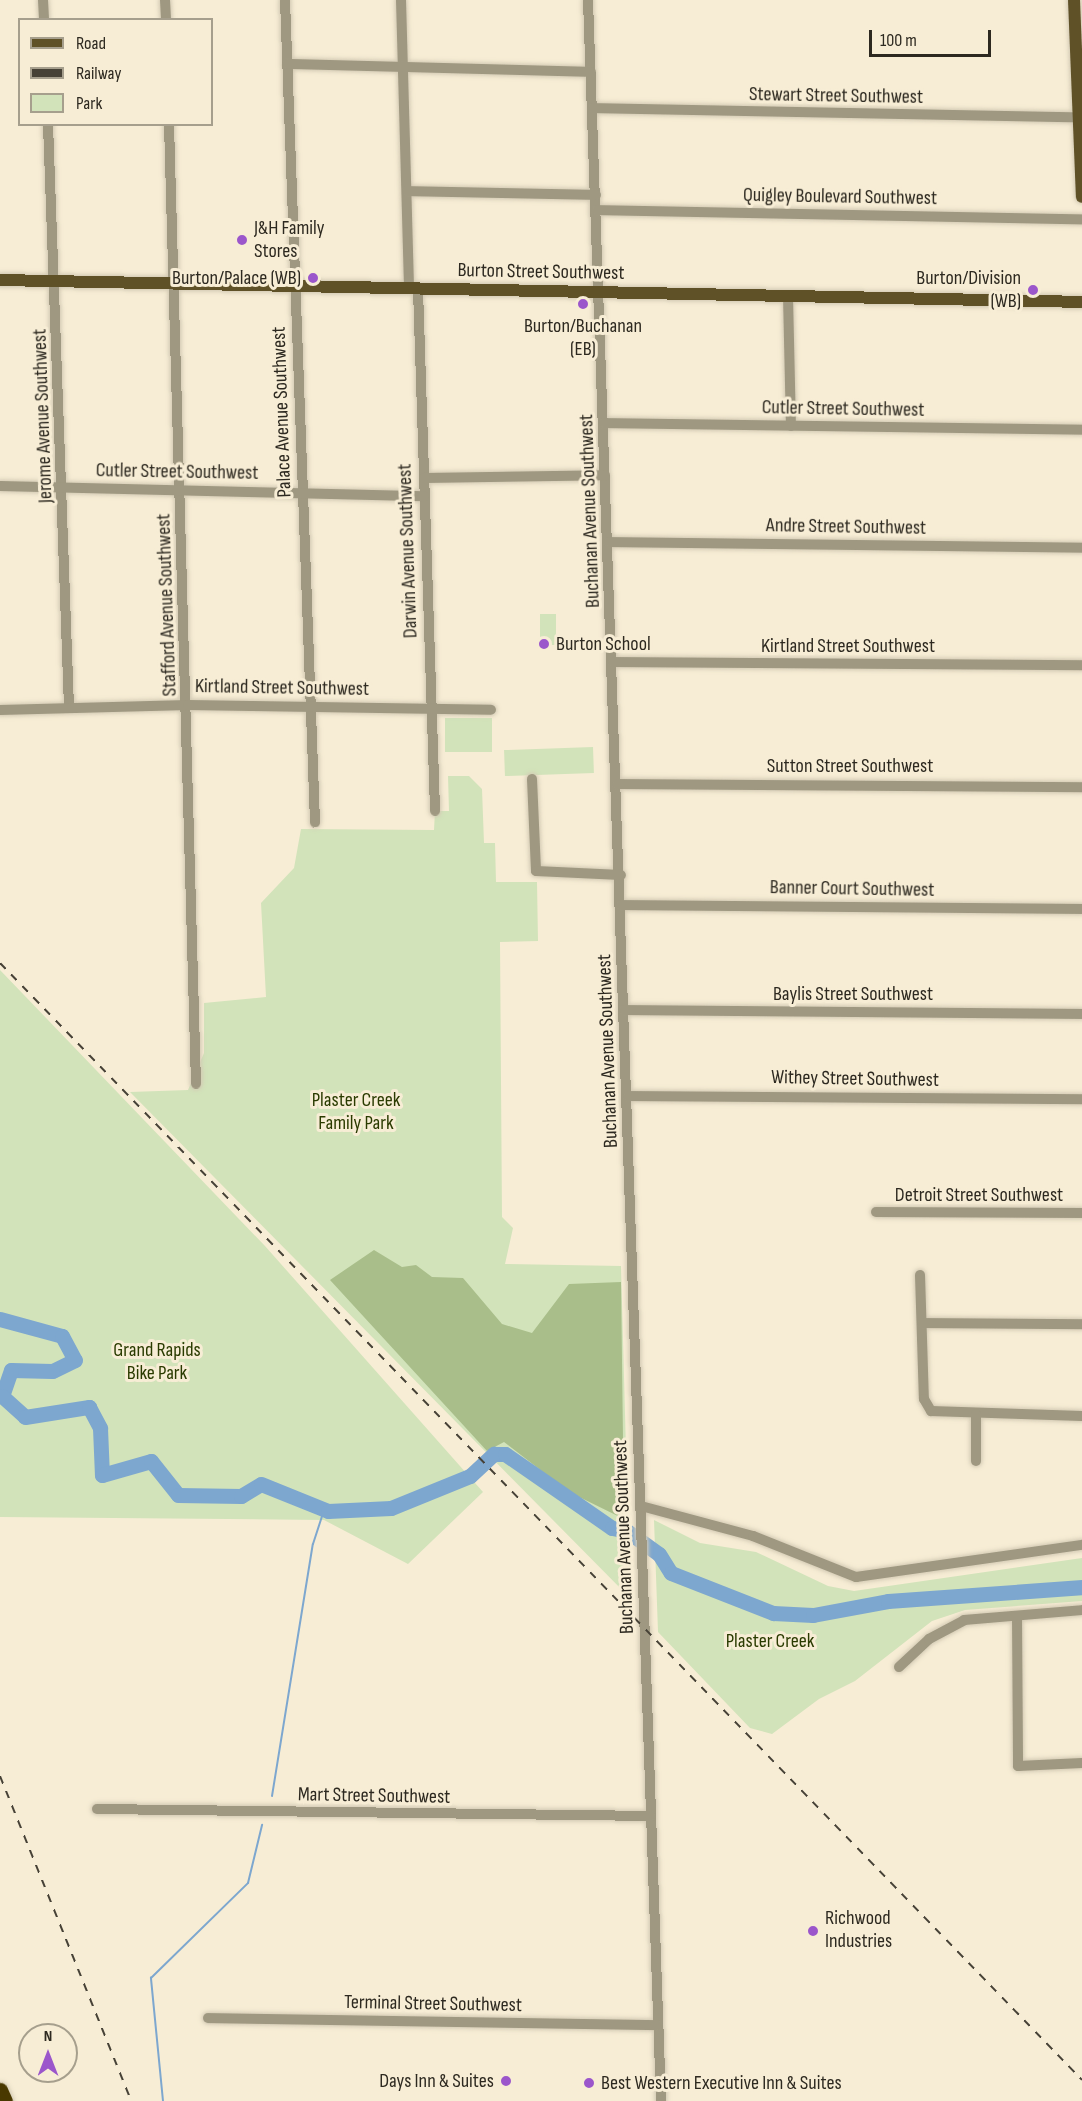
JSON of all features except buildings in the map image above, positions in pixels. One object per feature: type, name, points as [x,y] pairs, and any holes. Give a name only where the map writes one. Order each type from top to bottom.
[{"type":"highway","points":[[0,2090],[5,2101]]},
{"type":"main road","points":[[1074,0],[1082,197]]},
{"type":"main road","name":"Burton Street Southwest","points":[[0,280],[1082,302]]},
{"type":"street","points":[[43,0],[44,18]]},
{"type":"street","points":[[165,0],[166,18]]},
{"type":"street","name":"Palace Avenue Southwest","points":[[285,0],[315,822]]},
{"type":"street","name":"Darwin Avenue Southwest","points":[[401,0],[407,191],[424,496],[435,811]]},
{"type":"street","name":"Buchanan Avenue Southwest","points":[[588,0],[601,292],[605,475],[621,875],[661,2101]]},
{"type":"street","points":[[287,64],[591,72]]},
{"type":"street","name":"Stewart Street Southwest","points":[[593,108],[1079,117]]},
{"type":"street","name":"Jerome Avenue Southwest","points":[[48,126],[63,488],[69,708]]},
{"type":"street","name":"Stafford Avenue Southwest","points":[[170,126],[188,705],[196,1084]]},
{"type":"street","points":[[407,191],[596,195]]},
{"type":"street","name":"Quigley Boulevard Southwest","points":[[597,210],[1082,219]]},
{"type":"street","points":[[788,296],[791,426]]},
{"type":"street","name":"Cutler Street Southwest","points":[[604,423],[1082,430]]},
{"type":"street","points":[[423,478],[605,475]]},
{"type":"street","name":"Cutler Street Southwest","points":[[0,486],[424,496]]},
{"type":"street","name":"Andre Street Southwest","points":[[609,542],[1082,548]]},
{"type":"street","name":"Kirtland Street Southwest","points":[[613,662],[1082,665]]},
{"type":"street","name":"Kirtland Street Southwest","points":[[0,710],[188,705],[491,710]]},
{"type":"street","points":[[532,779],[536,871],[621,875]]},
{"type":"street","name":"Sutton Street Southwest","points":[[617,784],[1082,787]]},
{"type":"street","name":"Banner Court Southwest","points":[[621,905],[1082,909]]},
{"type":"street","name":"Baylis Street Southwest","points":[[624,1010],[1082,1014]]},
{"type":"street","name":"Withey Street Southwest","points":[[628,1096],[1082,1099]]},
{"type":"street","name":"Detroit Street Southwest","points":[[876,1212],[1082,1213]]},
{"type":"street","points":[[920,1275],[928,1408],[935,1413],[1082,1416]]},
{"type":"street","points":[[922,1323],[1082,1324]]},
{"type":"street","points":[[976,1414],[976,1461]]},
{"type":"street","points":[[641,1506],[753,1536],[856,1577],[1082,1545]]},
{"type":"street","points":[[898,1667],[951,1625],[1082,1610]]},
{"type":"street","points":[[1017,1616],[1018,1766],[1082,1763]]},
{"type":"street","name":"Mart Street Southwest","points":[[97,1809],[651,1816]]},
{"type":"street","name":"Terminal Street Southwest","points":[[208,2018],[658,2025]]},
{"type":"green space","points":[[540,614],[556,614],[556,645],[540,645]]},
{"type":"green space","points":[[445,718],[492,718],[492,752],[445,752]]},
{"type":"green space","points":[[593,747],[594,773],[505,776],[504,750]]},
{"type":"green space","name":"Plaster Creek Family Park","points":[[448,776],[469,776],[482,789],[484,843],[495,843],[496,882],[537,882],[538,941],[500,942],[502,1217],[513,1228],[505,1264],[621,1266],[630,1598],[130,1092],[188,1090],[204,1053],[204,1003],[266,997],[261,903],[294,868],[301,829],[434,830],[435,811],[449,811]]},
{"type":"green space","name":"Grand Rapids Bike Park","points":[[0,970],[265,1246],[483,1492],[408,1564],[324,1520],[0,1517]]},
{"type":"green space","points":[[374,1250],[402,1267],[416,1265],[432,1277],[463,1278],[502,1324],[532,1333],[569,1284],[621,1282],[624,1519],[569,1492],[504,1442],[487,1451],[330,1280]]},
{"type":"green space","name":"Plaster Creek","points":[[654,1520],[700,1543],[756,1552],[828,1586],[854,1591],[1082,1558],[1082,1601],[965,1610],[932,1621],[855,1681],[819,1699],[772,1734],[750,1728],[658,1632]]},
{"type":"waterway","name":"Plaster Creek","points":[[0,1319],[62,1336],[75,1360],[52,1371],[11,1370],[2,1396],[25,1417],[89,1407],[100,1428],[102,1475],[151,1461],[178,1495],[241,1496],[261,1484],[328,1511],[391,1508],[470,1476],[494,1454],[505,1454],[612,1528],[627,1531],[659,1554],[671,1573],[773,1613],[813,1615],[888,1601],[1082,1587]]},
{"type":"waterway","points":[[272,1796],[313,1544],[324,1510]]},
{"type":"waterway","points":[[163,2101],[151,1978],[248,1883],[262,1825]]},
{"type":"railway","points":[[0,963],[1082,2080]]},
{"type":"railway","points":[[0,1776],[131,2101]]},
{"type":"place","name":"J&H Family Stores","points":[[242,240]]},
{"type":"place","name":"Burton/Palace (WB)","points":[[313,278]]},
{"type":"place","name":"Burton/Division (WB)","points":[[1033,290]]},
{"type":"place","name":"Burton/Buchanan (EB)","points":[[583,304]]},
{"type":"place","name":"Burton School","points":[[544,644]]},
{"type":"place","name":"Richwood Industries","points":[[813,1931]]},
{"type":"place","name":"Days Inn & Suites","points":[[506,2081]]},
{"type":"place","name":"Best Western Executive Inn & Suites","points":[[589,2083]]}]
